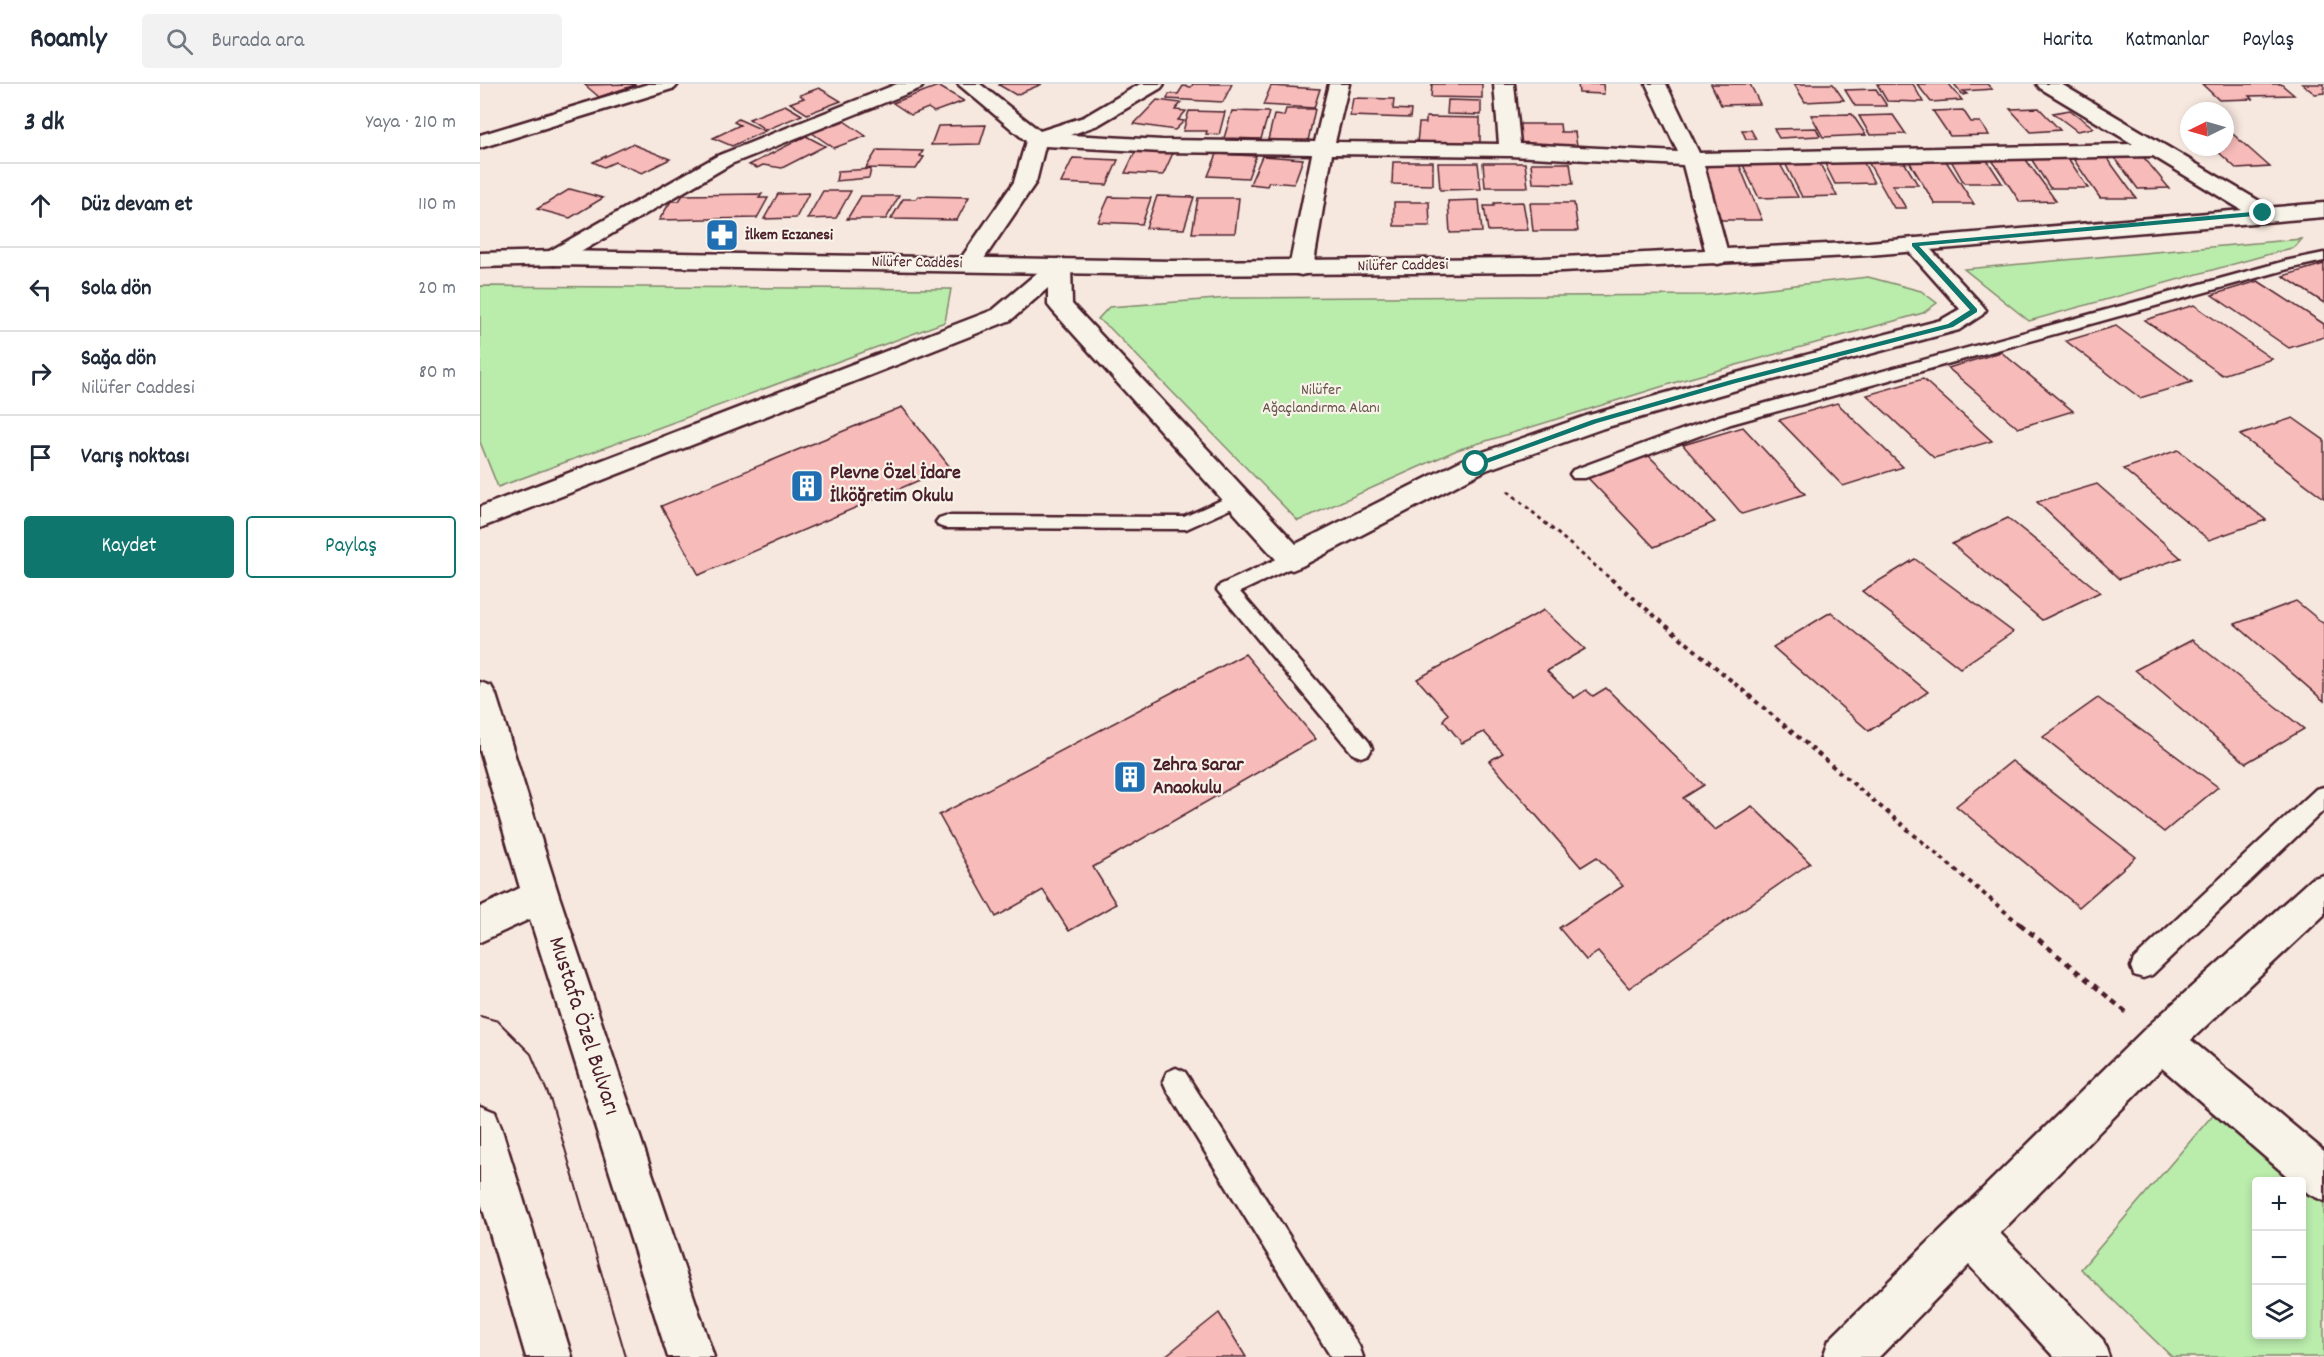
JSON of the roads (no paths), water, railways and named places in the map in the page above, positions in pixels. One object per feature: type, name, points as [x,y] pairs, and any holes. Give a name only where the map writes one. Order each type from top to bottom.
[{"type":"street","points":[[480,142],[668,84]]},
{"type":"street","points":[[554,258],[724,160],[914,84]]},
{"type":"street","points":[[968,84],[1037,139],[1162,146],[1510,150],[1692,159],[2154,150]]},
{"type":"street","points":[[1037,139],[1091,121],[1154,84]]},
{"type":"street","points":[[1301,268],[1323,149],[1339,84]]},
{"type":"street","points":[[1504,84],[1510,150]]},
{"type":"street","points":[[1656,84],[1692,159],[1718,257]]},
{"type":"street","points":[[2047,84],[2154,150],[2263,213]]},
{"type":"street","points":[[969,264],[1024,182],[1037,139]]},
{"type":"street","name":"Nilüfer Caddesi","points":[[480,260],[554,258],[1301,268],[1541,265],[1914,245],[2263,213],[2324,210]]},
{"type":"street","points":[[1059,266],[1060,305],[1292,559],[1476,464],[1595,422],[1734,382],[1950,325],[1974,310],[1914,245]]},
{"type":"street","points":[[480,518],[1002,315],[1059,266]]},
{"type":"street","name":"Mustafa Özel Bulvarı","points":[[480,695],[541,896],[691,1357]]},
{"type":"street","points":[[1846,1357],[2161,1041],[2324,891]]},
{"type":"street","points":[[480,926],[541,896]]},
{"type":"street","points":[[2161,1041],[2324,1179]]},
{"type":"street","points":[[480,1127],[549,1357]]},
{"type":"street","points":[[1970,1233],[2086,1357]]},
{"type":"lane","points":[[1579,474],[1725,420],[2290,264],[2324,257]]},
{"type":"lane","points":[[945,522],[1186,523],[1237,499]]},
{"type":"lane","points":[[1292,559],[1227,590],[1361,748]]},
{"type":"lane","points":[[2143,967],[2324,796]]},
{"type":"lane","points":[[1176,1081],[1348,1357]]},
{"type":"tram line","points":[[480,1016],[498,1021],[531,1054],[551,1101],[626,1357]]},
{"type":"place","name":"İlkem Eczanesi","points":[[722,235]]},
{"type":"place","name":"Plevne Özel İdare İlköğretim Okulu","points":[[807,486]]},
{"type":"place","name":"Zehra Sarar Anaokulu","points":[[1130,777]]},
{"type":"park label","name":"Nilüfer Ağaçlandırma Alanı","points":[[1321,399]]}]
